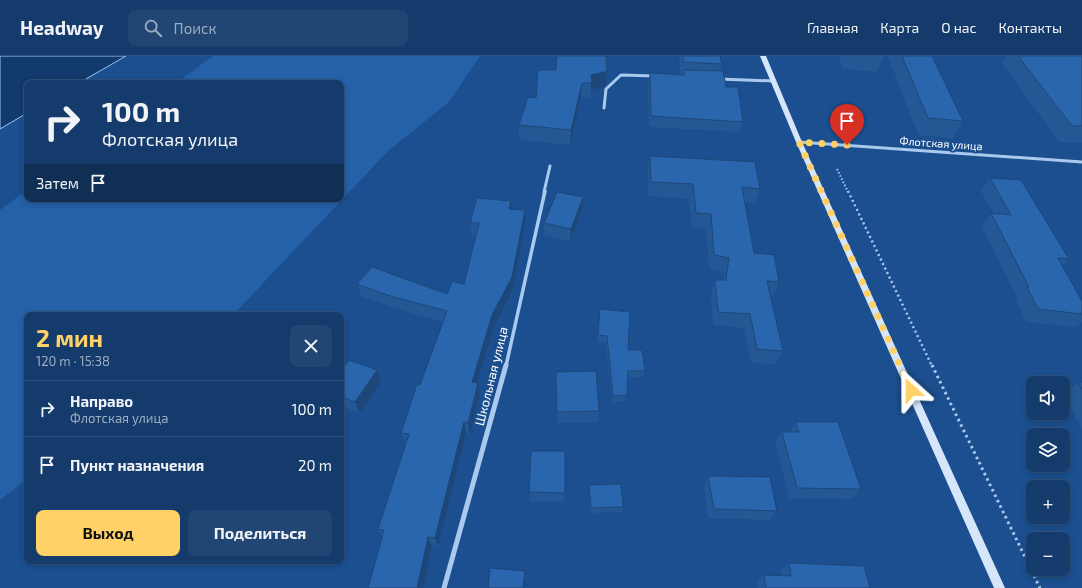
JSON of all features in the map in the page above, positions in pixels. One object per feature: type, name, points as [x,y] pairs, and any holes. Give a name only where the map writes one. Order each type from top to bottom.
[{"type":"street","points":[[763,56],[799,142],[1000,588]]},
{"type":"street","points":[[604,108],[606,89],[621,75],[659,76]]},
{"type":"street","points":[[712,78],[773,80]]},
{"type":"street","name":"Флотская улица","points":[[799,142],[1082,162]]},
{"type":"street","name":"Школьная улица","points":[[444,588],[511,347],[550,166]]},
{"type":"path","points":[[837,169],[1040,588]]},
{"type":"shaded area","points":[[0,56],[126,56],[84,80],[24,80],[24,115],[0,129]]},
{"type":"shaded area","points":[[213,56],[480,56],[449,102],[388,151],[344,198],[344,80],[180,80]]},
{"type":"shaded area","points":[[24,192],[24,202],[340,202],[236,312],[24,312],[24,481],[0,500],[0,210]]},
{"type":"building","points":[[557,56],[606,56],[607,70],[605,72],[591,75],[592,83],[582,83],[571,130],[519,125],[528,97],[536,98],[538,70],[556,70]]},
{"type":"building","points":[[683,56],[720,56],[722,64],[683,62]]},
{"type":"building","points":[[902,56],[932,56],[963,121],[928,118]]},
{"type":"building","points":[[1018,56],[1082,56],[1082,126],[1072,126]]},
{"type":"building","points":[[684,70],[723,71],[726,87],[738,87],[743,122],[651,116],[650,73],[684,75]]},
{"type":"building","points":[[650,156],[755,162],[760,189],[742,187],[754,253],[774,255],[779,282],[767,281],[783,351],[757,349],[750,314],[718,312],[715,280],[726,280],[729,258],[714,255],[711,214],[696,213],[693,184],[651,182]]},
{"type":"building","points":[[990,178],[1021,180],[1069,259],[1058,258],[1082,301],[1082,314],[1038,309],[1027,287],[1029,287],[991,213],[1011,215]]},
{"type":"building","points":[[557,192],[583,197],[571,229],[544,223]]},
{"type":"building","points":[[477,198],[511,201],[509,209],[525,210],[512,277],[492,315],[472,382],[478,383],[468,423],[464,422],[435,538],[428,537],[417,588],[368,588],[384,530],[378,529],[409,434],[401,433],[417,384],[420,385],[447,311],[390,296],[357,284],[372,267],[447,294],[452,281],[464,284],[479,223],[470,223]]},
{"type":"building","points":[[600,309],[630,312],[628,350],[642,350],[645,371],[628,371],[627,395],[613,396],[607,336],[598,335]]},
{"type":"building","points":[[349,360],[377,370],[355,402],[344,398],[344,367]]},
{"type":"building","points":[[596,371],[599,411],[557,412],[556,372]]},
{"type":"building","points":[[1078,382],[1082,382],[1082,389]]},
{"type":"building","points":[[796,422],[838,422],[861,489],[797,488],[782,432],[799,432]]},
{"type":"building","points":[[531,451],[565,451],[565,493],[529,492]]},
{"type":"building","points":[[708,476],[770,477],[777,511],[714,509]]},
{"type":"building","points":[[621,484],[623,507],[591,508],[589,485]]},
{"type":"building","points":[[789,563],[864,566],[870,588],[766,588],[764,575],[791,576]]},
{"type":"building","points":[[490,568],[525,571],[523,588],[488,588]]},
{"type":"route","points":[[847,145],[799,142],[911,390]]}]
